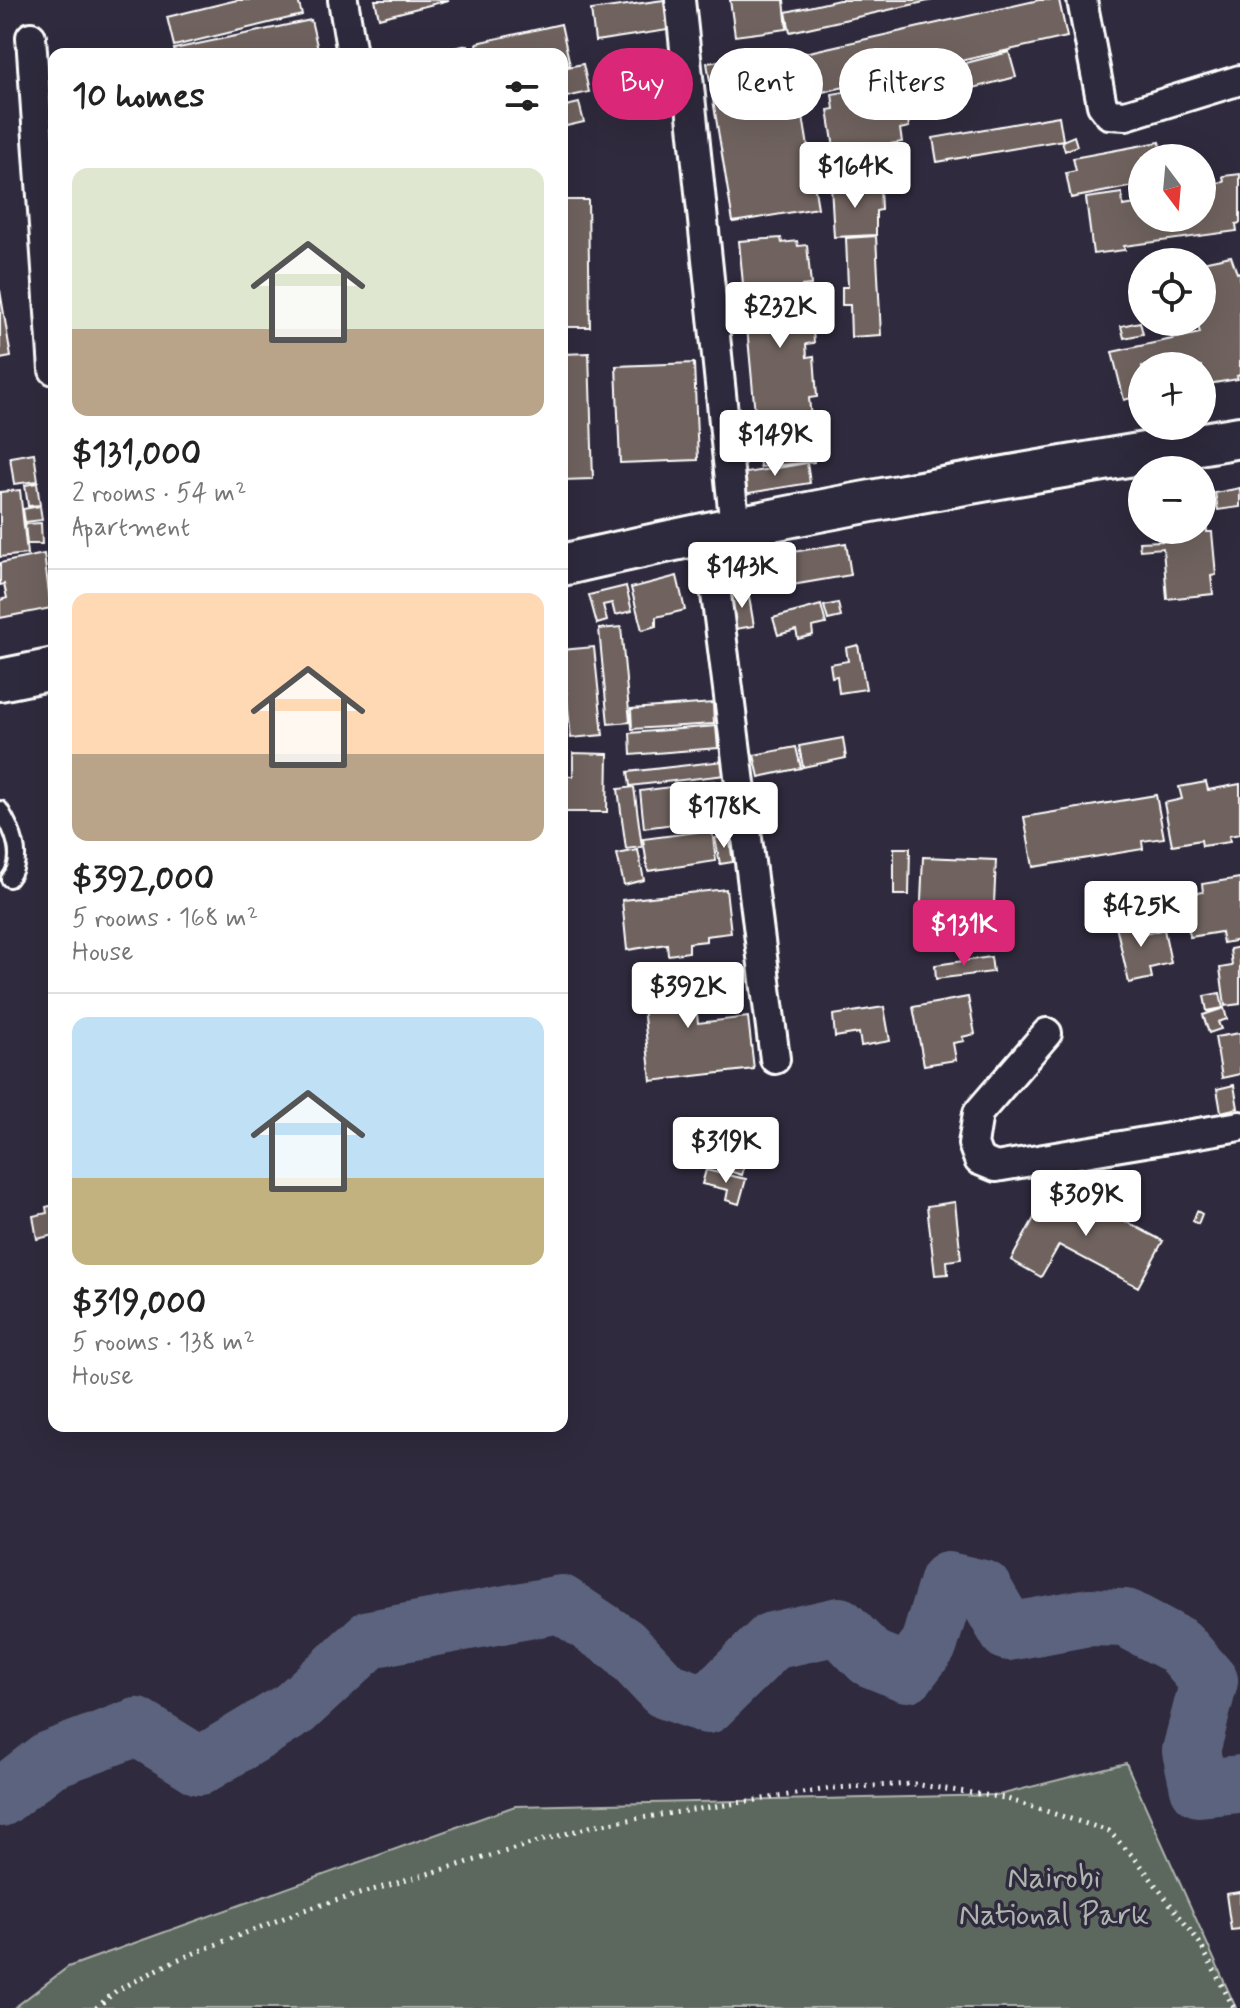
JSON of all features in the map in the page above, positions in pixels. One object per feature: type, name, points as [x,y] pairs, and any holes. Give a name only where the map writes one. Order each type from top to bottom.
[{"type":"street","points":[[343,0],[351,48]]},
{"type":"street","points":[[680,0],[722,530],[775,1059]]},
{"type":"street","points":[[1082,0],[1102,105],[1109,114],[1126,115],[1237,87]]},
{"type":"street","points":[[31,37],[48,283]]},
{"type":"street","points":[[568,564],[825,509],[1240,437]]},
{"type":"street","points":[[0,680],[48,670]]},
{"type":"street","points":[[1047,1033],[978,1113],[973,1144],[979,1160],[996,1167],[1240,1126]]},
{"type":"lane","points":[[0,809],[18,852],[17,869],[9,879]]},
{"type":"path","points":[[96,2008],[116,1991],[174,1961],[304,1910],[596,1825],[834,1788],[914,1784],[1004,1798],[1109,1831],[1139,1863],[1199,1942],[1234,2008]]},
{"type":"green space","name":"Nairobi National Park","points":[[1126,1763],[1236,2008],[14,2008],[68,1967],[515,1806],[999,1795]]},
{"type":"building","points":[[237,0],[298,0],[302,15],[174,46],[167,17]]},
{"type":"building","points":[[375,0],[449,0],[379,18]]},
{"type":"building","points":[[664,0],[668,30],[595,41],[591,10]]},
{"type":"building","points":[[730,0],[784,0],[787,29],[735,36]]},
{"type":"building","points":[[839,0],[933,0],[790,32],[786,12]]},
{"type":"building","points":[[1039,0],[1059,0],[1067,37],[973,58],[973,48],[839,48],[839,88],[823,92],[823,49]]},
{"type":"building","points":[[311,20],[318,48],[179,48]]},
{"type":"building","points":[[561,24],[566,48],[478,48],[477,43]]},
{"type":"building","points":[[1009,52],[1016,77],[973,88],[973,61]]},
{"type":"building","points":[[583,64],[589,92],[568,97],[568,67]]},
{"type":"building","points":[[839,93],[839,120],[908,120],[909,127],[900,129],[902,142],[861,149],[860,144],[834,148],[828,110],[834,109],[832,94]]},
{"type":"building","points":[[579,103],[584,122],[568,126],[568,106]]},
{"type":"building","points":[[1059,116],[1063,140],[937,162],[933,138]]},
{"type":"building","points":[[716,120],[804,120],[818,208],[733,222]]},
{"type":"building","points":[[1074,136],[1077,146],[1065,151],[1062,141]]},
{"type":"building","points":[[1128,148],[1128,187],[1071,198],[1066,173],[1076,171],[1073,158]]},
{"type":"building","points":[[1240,174],[1240,223],[1236,224],[1237,231],[1124,246],[1125,250],[1093,254],[1086,198],[1122,193],[1123,206],[1128,205],[1128,232],[1216,232],[1216,183],[1224,182],[1223,176]]},
{"type":"building","points":[[851,184],[851,188],[880,187],[881,210],[876,211],[876,235],[834,237],[831,185]]},
{"type":"building","points":[[568,200],[588,200],[590,327],[568,327]]},
{"type":"building","points":[[876,236],[881,335],[851,337],[850,305],[842,305],[842,287],[848,287],[846,238]]},
{"type":"building","points":[[781,238],[782,243],[797,241],[798,246],[807,245],[811,285],[802,286],[803,305],[811,304],[814,343],[806,344],[807,357],[814,356],[817,397],[809,398],[811,418],[818,417],[821,455],[814,456],[814,462],[760,467],[739,241]]},
{"type":"building","points":[[1231,256],[1237,273],[1240,272],[1238,379],[1216,383],[1216,352],[1128,352],[1128,399],[1124,400],[1112,352],[1186,336],[1216,336],[1216,259]]},
{"type":"building","points":[[0,290],[11,357],[0,359]]},
{"type":"building","points":[[1128,325],[1128,336],[1134,336],[1124,338],[1121,326]]},
{"type":"building","points":[[589,353],[593,479],[568,480],[568,354]]},
{"type":"building","points":[[694,363],[698,460],[620,463],[616,366]]},
{"type":"building","points":[[34,453],[38,481],[14,484],[10,457]]},
{"type":"building","points":[[807,463],[810,483],[743,494],[740,474]]},
{"type":"building","points":[[37,483],[40,505],[28,506],[25,485]]},
{"type":"building","points":[[1240,488],[1240,507],[1218,510],[1216,493]]},
{"type":"building","points":[[20,490],[27,554],[0,557],[0,492]]},
{"type":"building","points":[[40,506],[42,520],[25,522],[23,509]]},
{"type":"building","points":[[41,523],[42,544],[27,544],[25,524]]},
{"type":"building","points":[[846,543],[851,575],[792,585],[787,553]]},
{"type":"building","points":[[1139,544],[1213,544],[1216,575],[1211,576],[1213,594],[1167,599],[1163,548],[1140,550]]},
{"type":"building","points":[[765,549],[767,556],[782,553],[786,572],[728,584],[723,558]]},
{"type":"building","points":[[44,554],[48,609],[0,618],[0,600],[7,598],[4,584],[0,585],[0,563]]},
{"type":"building","points":[[677,576],[685,610],[656,617],[656,626],[642,630],[631,588]]},
{"type":"building","points":[[626,586],[632,611],[615,615],[612,603],[603,605],[607,621],[597,624],[589,595]]},
{"type":"building","points":[[748,591],[754,626],[735,629],[729,594]]},
{"type":"building","points":[[838,603],[841,617],[828,620],[824,606]]},
{"type":"building","points":[[821,605],[826,624],[812,627],[813,635],[798,639],[796,630],[778,635],[773,618]]},
{"type":"building","points":[[621,627],[630,722],[608,724],[599,629]]},
{"type":"building","points":[[858,645],[866,689],[839,693],[837,676],[832,677],[830,664],[848,661],[846,648]]},
{"type":"building","points":[[594,647],[603,735],[571,738],[568,649]]},
{"type":"building","points":[[713,703],[714,724],[632,729],[631,709]]},
{"type":"building","points":[[716,726],[718,748],[631,755],[630,733]]},
{"type":"building","points":[[843,738],[846,758],[803,767],[799,746]]},
{"type":"building","points":[[796,747],[801,768],[759,777],[754,755]]},
{"type":"building","points":[[573,753],[608,754],[607,812],[568,812],[568,776],[573,776]]},
{"type":"building","points":[[723,761],[725,775],[630,786],[628,772]]},
{"type":"building","points":[[715,781],[720,818],[644,828],[640,791]]},
{"type":"building","points":[[1206,782],[1208,790],[1240,784],[1240,834],[1229,836],[1230,842],[1202,846],[1201,840],[1172,845],[1164,803],[1182,799],[1179,787]]},
{"type":"building","points":[[634,787],[642,847],[626,849],[618,789]]},
{"type":"building","points":[[1156,795],[1164,838],[1142,841],[1143,849],[1033,867],[1024,817]]},
{"type":"building","points":[[712,830],[716,861],[648,871],[643,839]]},
{"type":"building","points":[[729,836],[733,862],[720,864],[715,838]]},
{"type":"building","points":[[894,848],[910,848],[909,895],[894,895]]},
{"type":"building","points":[[638,850],[644,880],[624,885],[617,854]]},
{"type":"building","points":[[923,857],[996,860],[993,925],[920,922]]},
{"type":"building","points":[[1240,878],[1240,940],[1223,943],[1221,932],[1190,937],[1183,895],[1203,892],[1202,884]]},
{"type":"building","points":[[726,889],[731,933],[706,936],[706,941],[689,943],[689,952],[668,955],[667,944],[627,950],[622,900]]},
{"type":"building","points":[[1141,915],[1145,934],[1164,929],[1171,963],[1150,968],[1152,978],[1129,983],[1115,921]]},
{"type":"building","points":[[1240,947],[1240,1004],[1225,1006],[1220,968],[1232,966],[1230,949]]},
{"type":"building","points":[[991,957],[993,972],[936,979],[935,965]]},
{"type":"building","points":[[691,964],[698,1023],[748,1017],[754,1069],[651,1081],[639,971]]},
{"type":"building","points":[[1220,993],[1223,1008],[1207,1011],[1204,996]]},
{"type":"building","points":[[968,997],[975,1034],[953,1043],[956,1060],[924,1065],[913,1007]]},
{"type":"building","points":[[884,1007],[890,1041],[861,1046],[859,1033],[835,1037],[833,1015]]},
{"type":"building","points":[[1224,1008],[1227,1019],[1218,1022],[1221,1029],[1209,1033],[1203,1015]]},
{"type":"building","points":[[1240,1033],[1240,1074],[1222,1078],[1215,1037]]},
{"type":"building","points":[[1234,1085],[1238,1108],[1221,1112],[1217,1089]]},
{"type":"building","points":[[698,1134],[749,1148],[742,1175],[722,1169],[725,1155],[694,1147]]},
{"type":"building","points":[[706,1170],[746,1179],[739,1204],[726,1200],[728,1190],[702,1184]]},
{"type":"building","points":[[1053,1183],[1163,1241],[1138,1287],[1059,1245],[1041,1277],[1011,1260]]},
{"type":"building","points":[[955,1202],[961,1259],[947,1261],[948,1274],[935,1275],[927,1206]]},
{"type":"building","points":[[48,1206],[48,1236],[37,1239],[33,1216],[47,1213]]},
{"type":"building","points":[[1197,1211],[1202,1214],[1198,1224],[1193,1221]]},
{"type":"building","points":[[1240,1892],[1240,1929],[1231,1930],[1226,1894]]},
{"type":"waterway","points":[[0,1798],[49,1760],[137,1727],[200,1766],[294,1709],[370,1639],[561,1604],[622,1645],[665,1690],[707,1705],[772,1641],[839,1626],[870,1658],[907,1673],[929,1644],[948,1581],[983,1589],[1008,1632],[1089,1617],[1126,1618],[1179,1646],[1209,1681],[1191,1751],[1199,1788],[1240,1784]]}]
